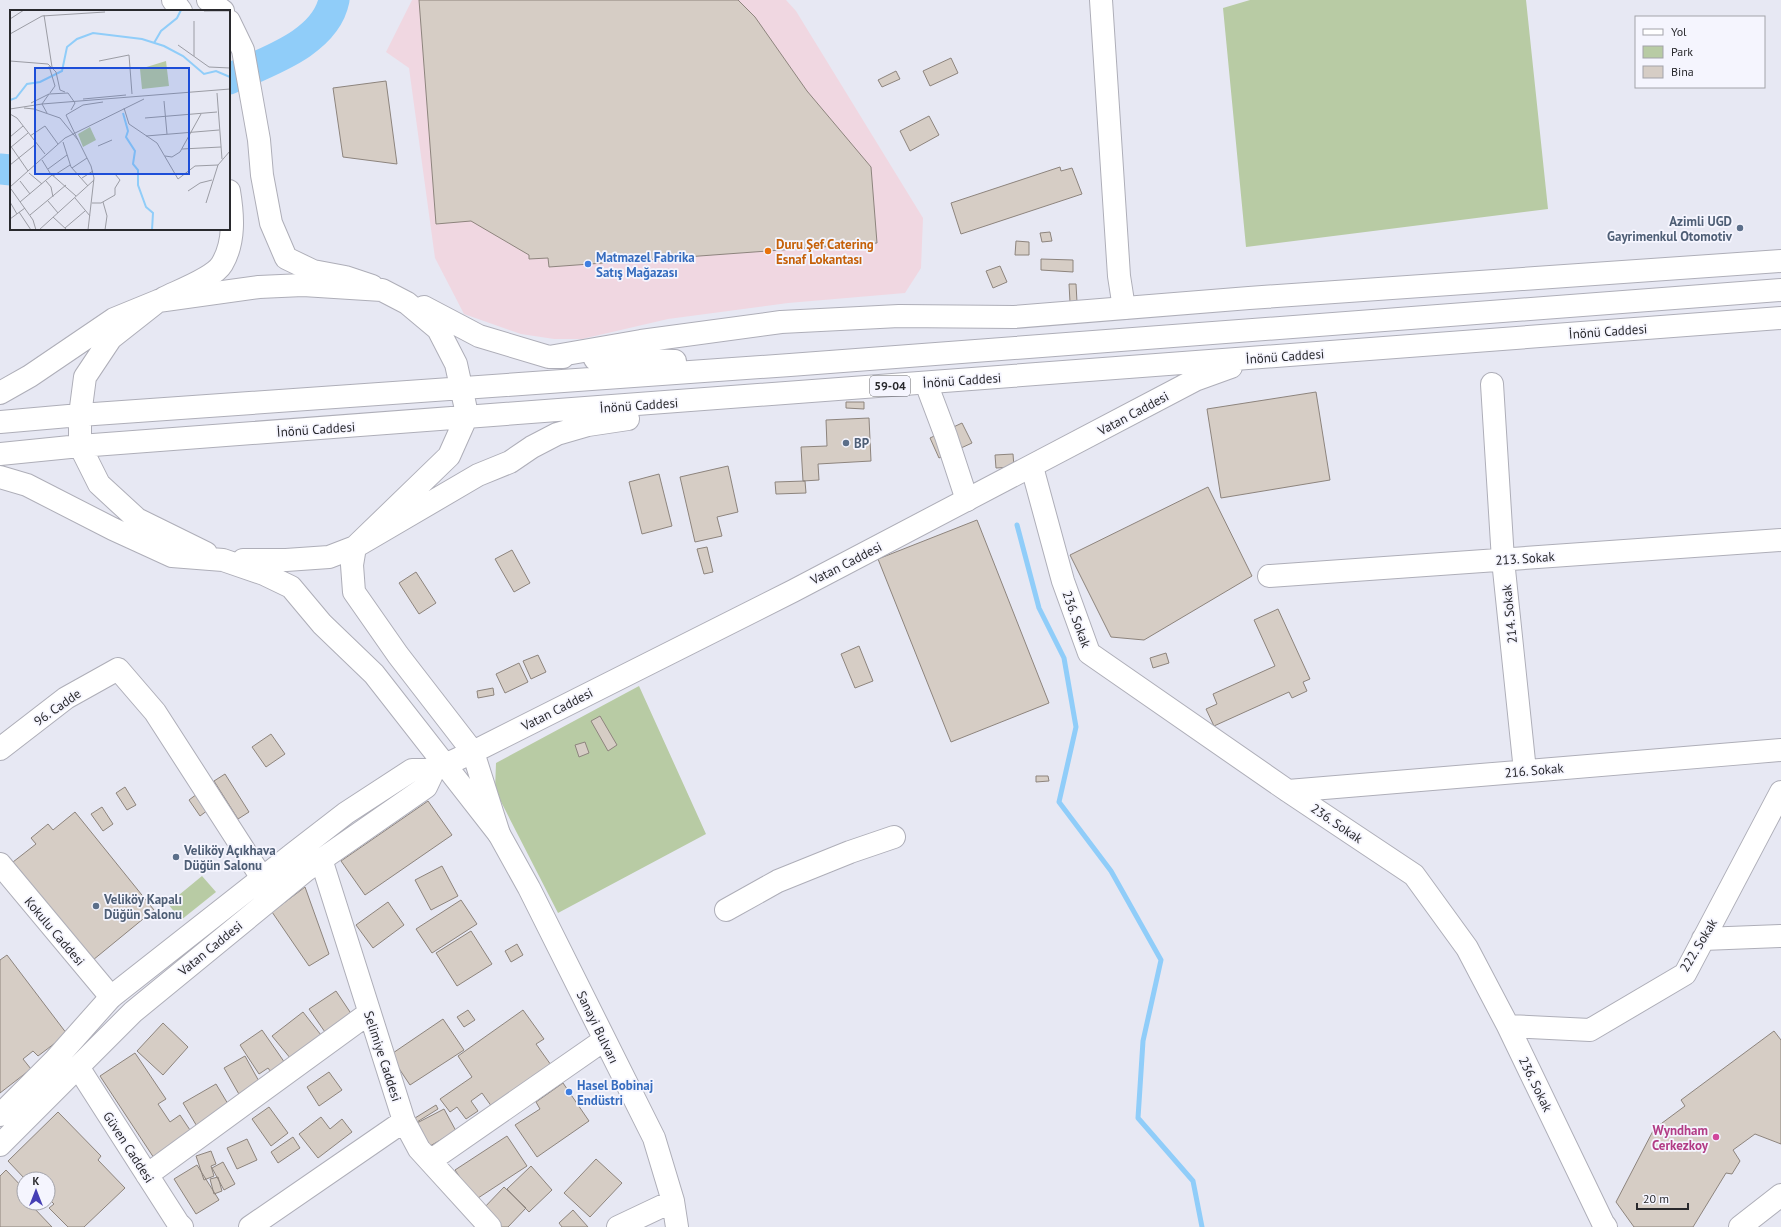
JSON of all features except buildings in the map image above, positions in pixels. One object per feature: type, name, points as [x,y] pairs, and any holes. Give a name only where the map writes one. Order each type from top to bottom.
[{"type":"main road","points":[[173,0],[180,10]]},
{"type":"main road","points":[[208,0],[222,10]]},
{"type":"main road","points":[[1101,0],[1119,276],[1124,308]]},
{"type":"main road","points":[[230,23],[243,50],[270,223],[286,258],[313,271],[345,277],[419,304],[479,336],[550,357],[790,365]]},
{"type":"main road","points":[[0,393],[30,376],[114,319],[158,301],[205,278],[222,265],[232,233],[230,205]]},
{"type":"main road","points":[[550,357],[641,341],[781,322],[899,316],[1014,317],[1248,298],[1781,261]]},
{"type":"main road","points":[[303,284],[382,290],[407,303],[438,329],[456,364],[462,389],[466,418],[449,456],[354,547],[352,565],[354,592],[398,655],[472,752],[500,834],[440,768],[374,674],[322,624],[291,587],[264,574],[223,560],[180,542],[137,519],[99,484],[80,446],[80,415],[85,378],[111,338],[158,301],[259,287],[303,284]]},
{"type":"main road","name":"59-04","points":[[0,422],[80,415],[790,365],[1781,290]]},
{"type":"main road","name":"İnönü Caddesi","points":[[0,454],[80,446],[1781,318]]},
{"type":"main road","name":"Vatan Caddesi","points":[[0,1115],[55,1060],[111,997],[346,814],[412,770],[440,768],[793,590],[1032,467],[1195,380],[1259,358]]},
{"type":"main road","points":[[926,383],[946,436],[967,500]]},
{"type":"main road","name":"214. Sokak","points":[[1492,384],[1503,560],[1524,771]]},
{"type":"main road","points":[[0,477],[27,485],[113,529],[172,556],[223,560],[286,560],[329,556],[354,547],[478,475],[510,462],[532,447],[557,434],[588,425],[792,393]]},
{"type":"main road","name":"236. Sokak","points":[[1032,467],[1063,581],[1089,653],[1414,875],[1467,948],[1508,1026],[1602,1223],[1606,1227]]},
{"type":"main road","name":"213. Sokak","points":[[1270,576],[1781,540]]},
{"type":"main road","name":"96. Cadde","points":[[0,750],[66,698],[118,669],[155,712],[262,878]]},
{"type":"main road","name":"216. Sokak","points":[[1288,790],[1781,750]]},
{"type":"main road","name":"Vatan Caddesi","points":[[0,1145],[133,1012],[321,859],[426,787],[440,768]]},
{"type":"main road","name":"222. Sokak","points":[[1508,1026],[1590,1030],[1685,974],[1781,792]]},
{"type":"main road","name":"Sanayi Bulvarı","points":[[500,834],[529,888],[654,1138],[673,1201],[677,1227]]},
{"type":"main road","points":[[726,910],[778,881],[850,852],[894,837]]},
{"type":"main road","name":"Selimiye Caddesi","points":[[321,859],[404,1121],[419,1149],[490,1227]]},
{"type":"main road","name":"Kokulu Caddesi","points":[[0,864],[7,887],[111,997]]},
{"type":"main road","points":[[1703,939],[1781,936]]},
{"type":"main road","points":[[147,1175],[370,1013]]},
{"type":"main road","points":[[430,1161],[604,1040]]},
{"type":"main road","name":"Güven Caddesi","points":[[78,1067],[182,1227]]},
{"type":"main road","points":[[250,1227],[404,1121]]},
{"type":"main road","points":[[1740,1227],[1781,1195]]},
{"type":"main road","points":[[618,1227],[673,1201]]},
{"type":"shaded area","points":[[412,0],[786,0],[796,11],[923,218],[921,268],[905,293],[788,303],[668,319],[582,339],[554,339],[521,334],[464,314],[435,258],[409,68],[386,52]]},
{"type":"green space","points":[[1250,0],[1526,0],[1548,209],[1246,247],[1223,8]]},
{"type":"green space","points":[[639,686],[706,834],[558,913],[495,790],[496,763]]},
{"type":"green space","points":[[202,876],[216,892],[181,920],[168,904]]},
{"type":"waterway","points":[[230,79],[292,50],[306,40],[319,29],[328,15],[334,0]]},
{"type":"waterway","points":[[0,169],[10,170]]},
{"type":"waterway","points":[[1017,525],[1039,608],[1064,658],[1076,727],[1059,802],[1111,871],[1161,960],[1143,1041],[1138,1118],[1193,1181],[1202,1227]]},
{"type":"place","name":"Azimli UGD Gayrimenkul Otomotiv","points":[[1740,228]]},
{"type":"place","name":"Duru Şef Catering Esnaf Lokantası","points":[[768,251]]},
{"type":"place","name":"Matmazel Fabrika Satış Mağazası","points":[[588,264]]},
{"type":"place","name":"BP","points":[[846,443]]},
{"type":"place","name":"Veliköy Açıkhava Düğün Salonu","points":[[176,857]]},
{"type":"place","name":"Veliköy Kapalı Düğün Salonu","points":[[96,906]]},
{"type":"place","name":"Hasel Bobinaj Endüstri","points":[[569,1092]]},
{"type":"place","name":"Wyndham Cerkezkoy","points":[[1716,1137]]}]
